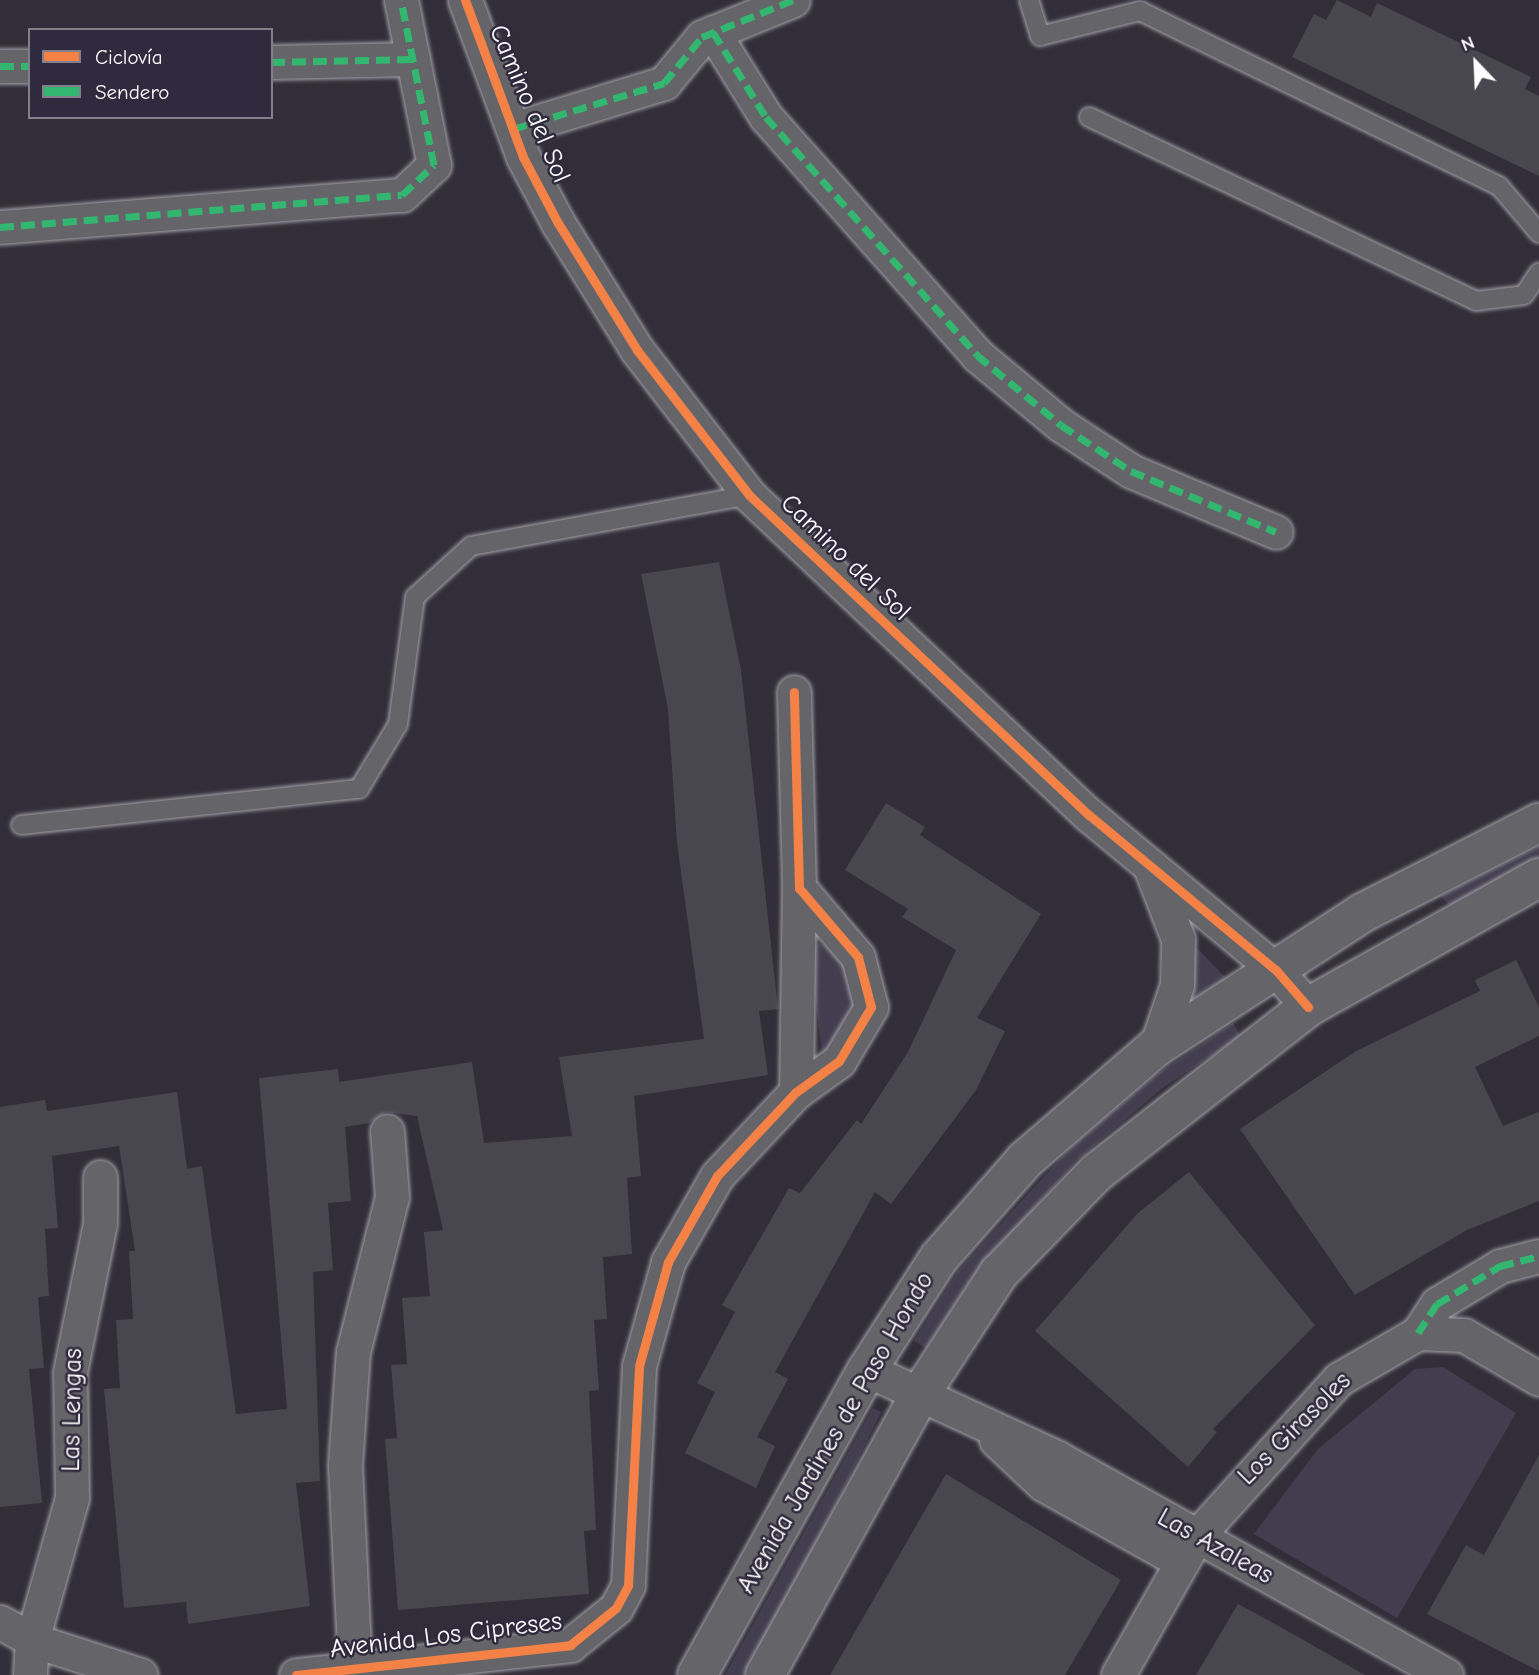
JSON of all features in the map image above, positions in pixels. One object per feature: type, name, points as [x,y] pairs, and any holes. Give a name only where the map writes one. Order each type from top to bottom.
[{"type":"street","points":[[0,227],[402,195],[434,165],[401,0]]},
{"type":"street","name":"Camino del Sol","points":[[464,0],[513,129],[603,297],[680,412],[749,495],[1150,867],[1276,970],[1308,1007]]},
{"type":"street","points":[[513,129],[664,83],[713,32],[793,0]]},
{"type":"street","points":[[713,32],[766,117],[977,355],[1061,425],[1131,471],[1276,532]]},
{"type":"street","points":[[273,62],[413,60]]},
{"type":"street","points":[[0,66],[28,66]]},
{"type":"street","points":[[794,692],[799,888],[796,1092]]},
{"type":"street","name":"Avenida Jardines de Paso Hondo","points":[[697,1675],[867,1370],[939,1258],[1025,1160],[1156,1047],[1362,914],[1539,823]]},
{"type":"street","name":"Camino del Sol","points":[[1150,867],[1178,939],[1177,985],[1156,1047]]},
{"type":"street","name":"Avenida Jardines de Paso Hondo","points":[[765,1675],[919,1396],[999,1273],[1097,1172],[1308,1007],[1539,878]]},
{"type":"street","name":"Avenida Los Cipreses","points":[[296,1675],[355,1671],[570,1645],[616,1608],[634,1556],[639,1366],[668,1262],[717,1176],[796,1092],[839,1061],[871,1007],[858,957],[799,888]]},
{"type":"street","points":[[355,1671],[345,1465],[353,1352],[392,1197],[387,1131]]},
{"type":"street","name":"Las Lengas","points":[[30,1675],[32,1640],[72,1498],[69,1372],[100,1223],[100,1177]]},
{"type":"street","name":"Los Girasoles","points":[[1118,1675],[1189,1550],[1339,1379],[1418,1333],[1437,1304],[1500,1266],[1539,1256]]},
{"type":"street","points":[[1418,1333],[1464,1335],[1539,1379]]},
{"type":"street","name":"Las Azaleas","points":[[867,1370],[982,1426],[1056,1457],[1189,1550],[1446,1675]]},
{"type":"street","points":[[0,1622],[32,1640],[141,1675]]},
{"type":"street","name":"Las Lengas","points":[[11,1675],[32,1640]]},
{"type":"lane","points":[[1029,0],[1040,36],[1140,11],[1499,186],[1539,233]]},
{"type":"lane","points":[[1088,117],[1476,301],[1524,295],[1539,273]]},
{"type":"lane","points":[[21,825],[359,789],[398,724],[415,597],[471,546],[749,495]]},
{"type":"shaded area","points":[[1539,847],[1539,864],[1450,906],[1441,896]]},
{"type":"shaded area","points":[[1192,943],[1227,979],[1185,1003]]},
{"type":"shaded area","points":[[817,944],[831,945],[855,987],[855,1020],[823,1063],[811,958]]},
{"type":"shaded area","points":[[1233,1023],[1241,1036],[1164,1087],[1078,1159],[971,1279],[926,1348],[914,1341],[958,1271],[1070,1148],[1156,1075]]},
{"type":"shaded area","points":[[1443,1367],[1516,1413],[1397,1618],[1254,1534],[1318,1449],[1415,1369]]},
{"type":"shaded area","points":[[873,1408],[881,1412],[794,1590],[745,1675],[725,1675]]},
{"type":"building","points":[[1337,0],[1371,17],[1377,3],[1531,77],[1525,89],[1539,96],[1539,176],[1292,57],[1314,14],[1326,20]]},
{"type":"building","points":[[719,562],[741,670],[778,1009],[759,1011],[768,1075],[634,1096],[641,1176],[627,1178],[632,1254],[603,1257],[607,1319],[594,1320],[599,1390],[589,1391],[596,1530],[584,1531],[589,1594],[398,1610],[385,1439],[397,1438],[391,1365],[407,1364],[402,1298],[430,1296],[424,1232],[443,1230],[417,1116],[386,1112],[369,1123],[345,1127],[351,1201],[328,1203],[333,1270],[313,1272],[320,1481],[296,1483],[310,1606],[188,1624],[186,1602],[124,1608],[104,1389],[120,1388],[116,1320],[133,1319],[129,1251],[135,1251],[119,1146],[52,1156],[58,1228],[45,1229],[49,1296],[38,1297],[44,1368],[29,1369],[42,1503],[0,1507],[0,1107],[45,1100],[47,1111],[177,1092],[187,1169],[202,1166],[236,1414],[287,1409],[259,1078],[338,1069],[339,1082],[472,1062],[484,1143],[572,1136],[559,1057],[704,1039],[677,843],[668,709],[641,574]]},
{"type":"building","points":[[886,803],[925,827],[920,835],[1041,914],[977,1018],[1005,1031],[976,1090],[891,1204],[875,1192],[775,1372],[788,1379],[757,1437],[775,1446],[756,1488],[685,1453],[715,1392],[697,1383],[735,1312],[722,1305],[789,1188],[800,1193],[857,1120],[861,1124],[908,1052],[956,950],[902,917],[908,909],[845,870]]},
{"type":"building","points":[[1516,960],[1539,1007],[1539,1036],[1475,1067],[1503,1126],[1539,1112],[1539,1201],[1467,1230],[1355,1295],[1240,1129],[1356,1051],[1480,991],[1475,980]]},
{"type":"building","points":[[1189,1172],[1315,1325],[1213,1429],[1217,1432],[1188,1467],[1035,1331],[1137,1214]]},
{"type":"building","points":[[1539,1455],[1539,1671],[1427,1614],[1466,1545],[1484,1555]]},
{"type":"building","points":[[946,1474],[1121,1580],[1065,1675],[830,1675]]},
{"type":"building","points":[[1238,1604],[1277,1625],[1365,1675],[1196,1675]]},
{"type":"marked path","points":[[0,227],[402,195],[434,165],[401,0]]},
{"type":"marked path","points":[[513,129],[664,83],[702,37],[793,0]]},
{"type":"marked path","points":[[713,32],[766,117],[977,355],[1061,425],[1131,471],[1276,532]]},
{"type":"marked path","points":[[273,62],[413,59]]},
{"type":"marked path","points":[[0,66],[28,66]]},
{"type":"marked path","points":[[1418,1333],[1437,1304],[1500,1266],[1539,1256]]},
{"type":"cycle path","points":[[465,0],[523,157],[558,223],[637,350],[749,495],[1089,815],[1276,970],[1308,1007]]},
{"type":"cycle path","points":[[296,1675],[570,1645],[616,1608],[628,1585],[639,1366],[668,1262],[717,1176],[796,1092],[839,1061],[871,1007],[858,957],[799,888],[794,692]]}]
